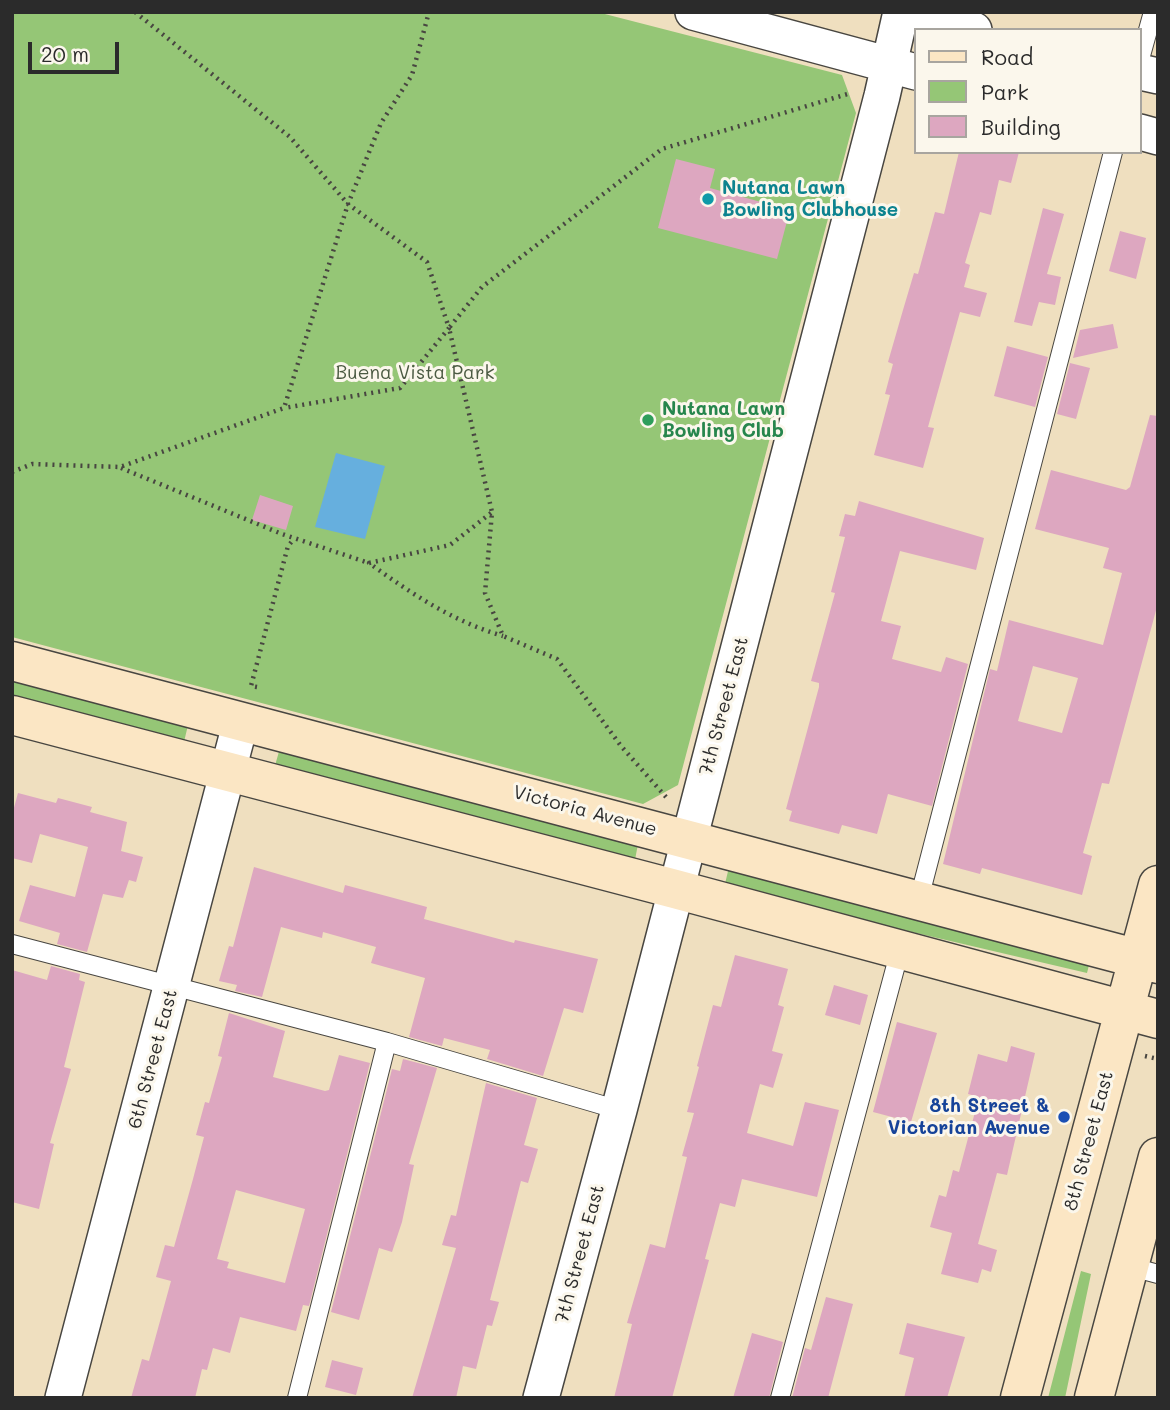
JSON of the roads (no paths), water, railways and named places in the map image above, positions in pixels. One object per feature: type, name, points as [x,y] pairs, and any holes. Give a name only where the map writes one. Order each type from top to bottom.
[{"type":"street","points":[[693,12],[896,78]]},
{"type":"street","points":[[904,12],[966,28]]},
{"type":"street","name":"7th Street East","points":[[541,1398],[620,1110],[693,822],[896,78],[904,12]]},
{"type":"street","name":"Victoria Avenue","points":[[12,661],[242,721],[693,822],[919,899],[1148,960]]},
{"type":"street","points":[[12,715],[675,889],[1141,1015]]},
{"type":"street","name":"6th Street East","points":[[62,1398],[242,721]]},
{"type":"street","name":"8th Street East","points":[[1020,1398],[1141,1015],[1158,885]]},
{"type":"street","points":[[1094,1398],[1143,1270],[1158,1157]]},
{"type":"lane","points":[[1142,52],[1153,12]]},
{"type":"lane","points":[[919,899],[1112,154]]},
{"type":"lane","points":[[12,944],[387,1042],[620,1110]]},
{"type":"lane","points":[[780,1398],[900,950]]},
{"type":"lane","points":[[298,1398],[387,1042]]},
{"type":"water","points":[[336,453],[385,466],[365,539],[315,527]]},
{"type":"place","name":"Nutana Lawn Bowling Clubhouse","points":[[708,199]]},
{"type":"place","name":"Nutana Lawn Bowling Club","points":[[648,420]]},
{"type":"place","name":"8th Street & Victorian Avenue","points":[[1064,1117]]},
{"type":"park label","name":"Buena Vista Park","points":[[415,373]]}]
